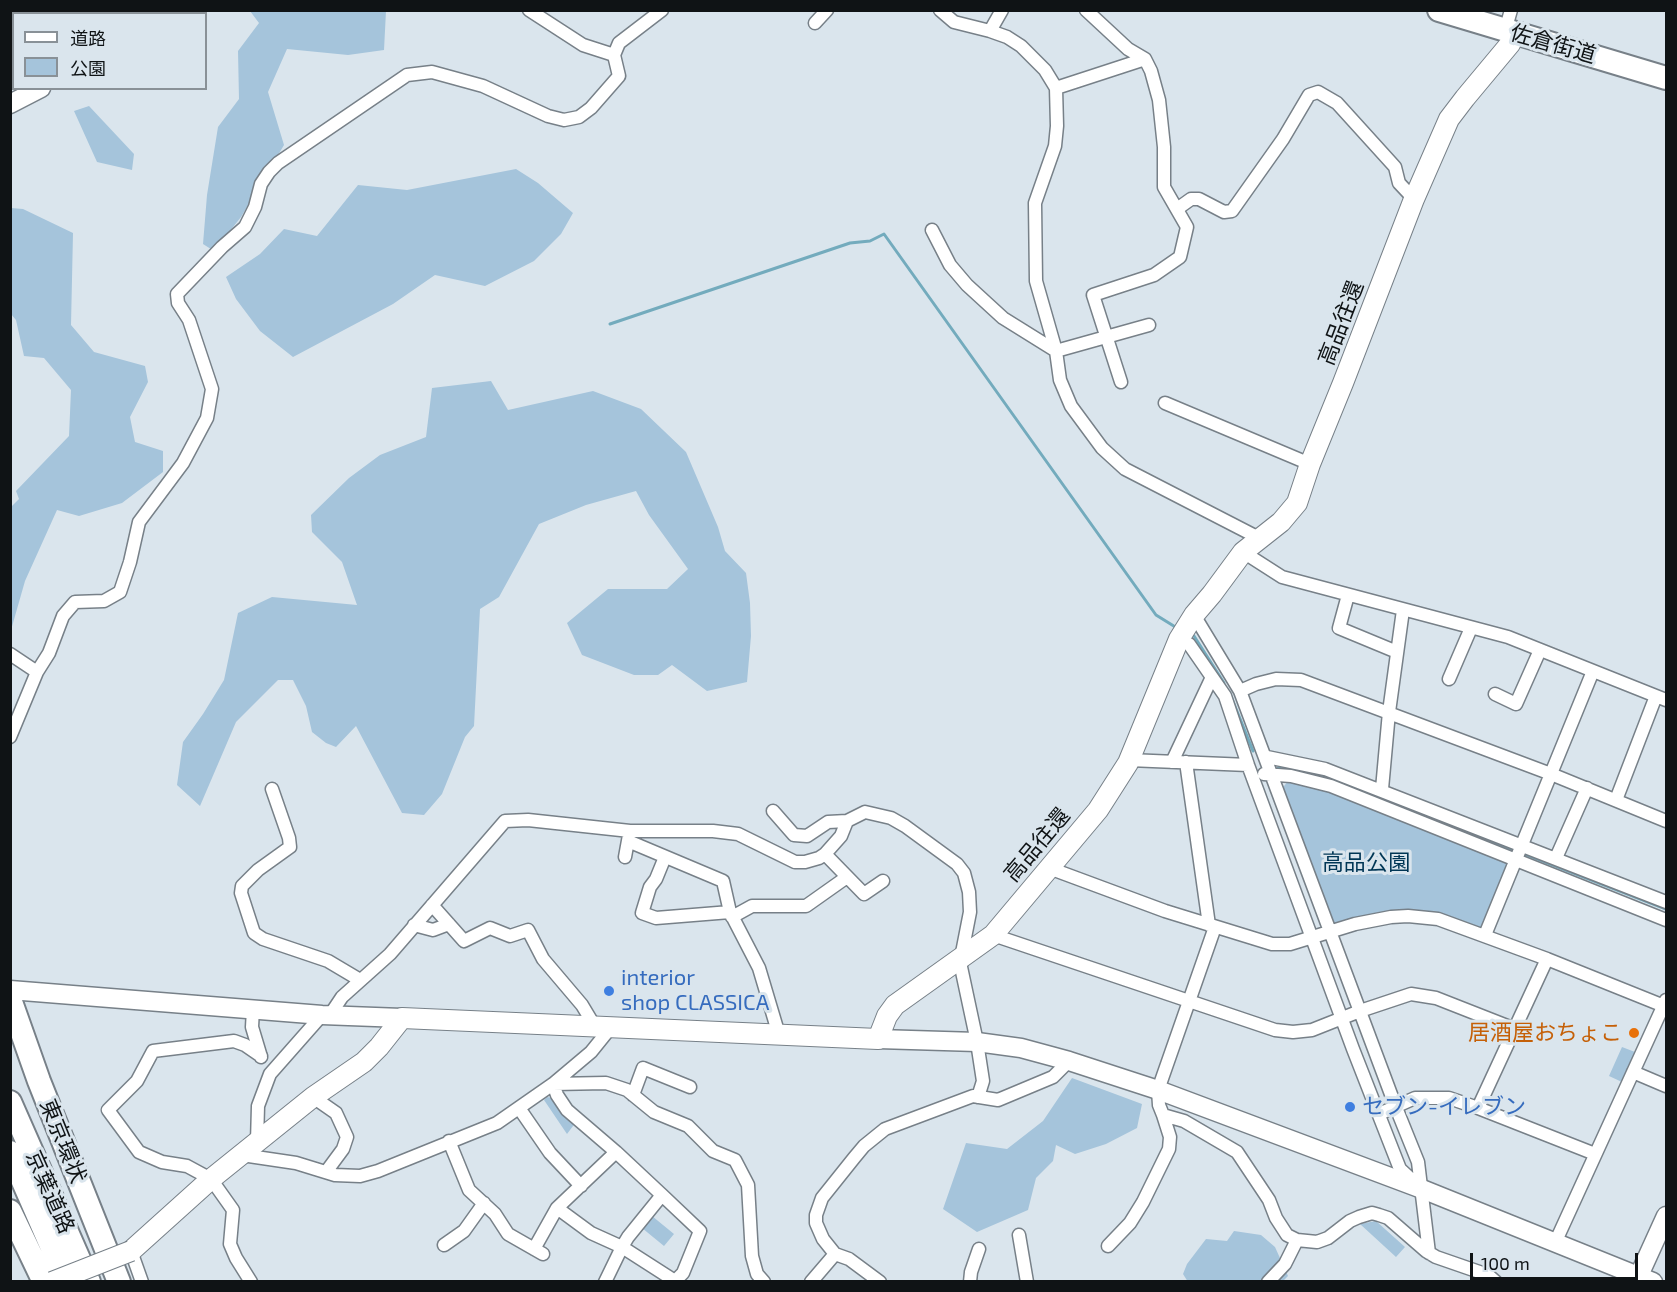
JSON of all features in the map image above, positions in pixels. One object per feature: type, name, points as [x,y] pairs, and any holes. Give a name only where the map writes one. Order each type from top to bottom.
[{"type":"highway","name":"佐倉街道","points":[[1439,10],[1510,24],[1666,78]]},
{"type":"highway","name":"東京環状","points":[[10,999],[39,1081],[119,1281]]},
{"type":"highway","name":"京葉道路","points":[[10,1102],[89,1281]]},
{"type":"highway","name":"京葉道路","points":[[10,1152],[67,1281]]},
{"type":"highway","points":[[10,1160],[32,1202]]},
{"type":"highway","points":[[10,1211],[44,1281]]},
{"type":"main road","name":"高品往還","points":[[1194,615],[1243,552],[1281,522],[1297,503],[1310,464],[1414,199],[1455,110],[1510,44],[1510,24]]},
{"type":"main road","points":[[1179,639],[1194,615]]},
{"type":"main road","name":"高品往還","points":[[878,1039],[887,1016],[895,1005],[993,935],[1098,810],[1129,760],[1179,639]]},
{"type":"main road","points":[[52,1281],[131,1251],[211,1179],[313,1097],[364,1062],[380,1047],[402,1018],[878,1039]]},
{"type":"street","points":[[530,10],[583,45],[614,55]]},
{"type":"street","points":[[10,737],[37,672],[49,653],[63,616],[75,602],[104,601],[120,592],[139,522],[183,463],[207,418],[212,389],[189,320],[178,303],[177,294],[222,247],[245,227],[255,207],[261,184],[269,172],[278,163],[407,75],[432,72],[483,86],[548,116],[564,120],[579,117],[591,108],[619,76],[614,55],[619,43],[662,10]]},
{"type":"street","points":[[814,23],[827,10]]},
{"type":"street","points":[[940,10],[954,22],[1007,37],[1035,57],[1056,88],[1055,146],[1035,204],[1036,281],[1056,351],[1060,380],[1071,405],[1102,448],[1125,469],[1259,538]]},
{"type":"street","points":[[990,31],[1002,10]]},
{"type":"street","points":[[1086,10],[1128,49],[1145,59],[1151,71],[1159,100],[1164,147],[1164,187],[1187,227],[1180,257],[1154,275],[1094,295],[1121,382]]},
{"type":"street","points":[[1056,88],[1145,59]]},
{"type":"street","points":[[10,104],[37,90]]},
{"type":"street","points":[[1177,209],[1191,199],[1198,199],[1224,212],[1232,211],[1283,139],[1309,96],[1318,92],[1337,103],[1395,167],[1399,183],[1414,199]]},
{"type":"street","points":[[932,230],[950,265],[968,285],[1003,318],[1056,351],[1149,325]]},
{"type":"street","points":[[1165,403],[1310,464]]},
{"type":"street","points":[[1243,552],[1282,577],[1508,638],[1661,698],[1616,800]]},
{"type":"street","points":[[1348,595],[1339,628],[1397,652]]},
{"type":"street","points":[[1382,789],[1389,712],[1403,610]]},
{"type":"street","points":[[1194,615],[1240,690],[1418,1162],[1429,1253]]},
{"type":"street","points":[[1449,679],[1471,628]]},
{"type":"street","points":[[1179,639],[1189,644],[1225,696],[1249,769],[1378,1114],[1400,1169],[1422,1189]]},
{"type":"street","points":[[1495,694],[1516,704],[1540,650]]},
{"type":"street","points":[[10,654],[37,672]]},
{"type":"street","points":[[1485,935],[1593,671]]},
{"type":"street","points":[[1172,762],[1212,677]]},
{"type":"street","points":[[1240,690],[1276,679],[1295,679],[1551,774],[1666,821]]},
{"type":"street","points":[[1267,757],[1325,769],[1382,789],[1666,920]]},
{"type":"street","points":[[1129,760],[1186,762],[1249,769],[1331,786],[1519,852],[1556,858],[1666,902]]},
{"type":"street","points":[[1108,1246],[1134,1216],[1169,1149],[1170,1137],[1159,1105],[1158,1090],[1212,926],[1186,762]]},
{"type":"street","points":[[272,789],[290,847],[258,870],[242,886],[241,893],[254,933],[263,939],[328,961],[360,980]]},
{"type":"street","points":[[1556,858],[1587,789]]},
{"type":"street","points":[[773,811],[794,836],[807,836],[828,822],[847,821],[865,812],[891,818],[957,864],[964,873],[969,892],[970,912],[961,967],[983,1081],[978,1097]]},
{"type":"street","points":[[257,1142],[258,1106],[270,1074],[342,997],[390,954],[505,821],[528,820],[629,836],[713,831],[738,834],[795,862],[805,862],[825,854],[842,836],[847,821]]},
{"type":"street","points":[[629,836],[665,856],[723,881],[731,914],[759,968],[779,1035]]},
{"type":"street","points":[[626,857],[629,836]]},
{"type":"street","points":[[825,854],[864,894],[883,881]]},
{"type":"street","points":[[665,856],[656,879],[650,887],[642,913],[656,918],[731,914],[752,906],[806,906],[847,877]]},
{"type":"street","points":[[1049,868],[1212,926],[1272,944],[1290,944],[1355,924],[1408,916],[1437,919],[1665,1003],[1555,1243]]},
{"type":"street","points":[[242,1155],[296,1163],[335,1175],[360,1176],[378,1171],[497,1123],[554,1084],[591,1052],[603,1026],[543,959],[528,930],[510,936],[490,928],[464,940],[432,905]]},
{"type":"street","points":[[414,926],[433,930],[448,924]]},
{"type":"street","points":[[993,935],[1275,1030],[1293,1032],[1312,1030],[1411,994],[1436,998],[1515,1029]]},
{"type":"street","points":[[1478,1107],[1547,959]]},
{"type":"street","points":[[10,990],[326,1015],[402,1018]]},
{"type":"street","points":[[253,1009],[252,1027],[261,1056],[270,1074]]},
{"type":"street","points":[[878,1039],[977,1042],[1021,1048],[1069,1061],[1158,1090],[1422,1189],[1642,1280],[1666,1216]]},
{"type":"street","points":[[251,1281],[230,1244],[233,1210],[211,1179],[187,1166],[162,1162],[139,1152],[108,1110],[137,1081],[153,1051],[234,1041],[261,1056]]},
{"type":"street","points":[[880,1281],[849,1259],[835,1254],[823,1239],[816,1223],[816,1215],[822,1198],[864,1146],[885,1129],[973,1096],[998,1100],[1053,1077],[1069,1061]]},
{"type":"street","points":[[633,1095],[644,1068],[690,1087]]},
{"type":"street","points":[[1633,1072],[1666,1086]]},
{"type":"street","points":[[554,1084],[606,1083],[627,1090],[654,1112],[688,1126],[713,1151],[735,1160],[748,1185],[752,1256],[757,1274],[764,1281]]},
{"type":"street","points":[[554,1084],[557,1095],[567,1110],[616,1152],[700,1231],[683,1273],[675,1281],[622,1247],[591,1233],[557,1208]]},
{"type":"street","points":[[313,1097],[336,1113],[347,1137],[344,1149],[326,1172]]},
{"type":"street","points":[[1378,1114],[1414,1098],[1449,1098],[1478,1107],[1595,1154]]},
{"type":"street","points":[[519,1108],[550,1153],[581,1185]]},
{"type":"street","points":[[1163,1115],[1184,1121],[1237,1152],[1269,1200],[1276,1218],[1287,1235],[1297,1240],[1308,1242],[1328,1238],[1350,1221],[1372,1213],[1388,1218],[1429,1253],[1488,1275],[1496,1281]]},
{"type":"street","points":[[449,1141],[469,1190],[495,1214],[508,1234],[538,1251],[557,1208],[616,1152]]},
{"type":"street","points":[[604,1281],[628,1237],[662,1195]]},
{"type":"street","points":[[444,1245],[464,1232],[484,1203]]},
{"type":"street","points":[[1019,1236],[1027,1281]]},
{"type":"street","points":[[1268,1281],[1285,1264],[1297,1240]]},
{"type":"street","points":[[967,1280],[979,1249]]},
{"type":"street","points":[[131,1251],[142,1281]]},
{"type":"street","points":[[811,1281],[835,1254]]},
{"type":"green space","points":[[250,11],[386,11],[384,50],[348,55],[287,49],[268,92],[284,145],[241,217],[214,251],[203,244],[207,195],[218,127],[239,99],[238,51],[259,23]]},
{"type":"green space","points":[[89,106],[134,154],[132,170],[97,162],[74,111]]},
{"type":"green space","points":[[516,169],[538,183],[573,213],[561,234],[534,261],[485,286],[435,275],[393,304],[293,357],[260,331],[236,299],[226,277],[260,254],[284,229],[317,236],[358,185],[407,190]]},
{"type":"green space","points":[[11,208],[23,209],[73,233],[71,325],[94,352],[145,366],[148,382],[130,417],[135,442],[163,451],[163,472],[122,503],[79,516],[57,510],[25,581],[11,630],[11,507],[19,499],[16,491],[69,436],[71,390],[44,358],[24,356],[16,320],[11,314]]},
{"type":"green space","points":[[491,381],[508,410],[593,391],[641,409],[686,452],[718,527],[725,551],[746,573],[751,636],[747,682],[707,691],[672,665],[658,675],[634,675],[582,655],[567,623],[608,589],[667,589],[688,569],[649,515],[636,491],[586,505],[539,524],[499,597],[480,609],[474,726],[465,737],[442,794],[424,815],[402,813],[356,726],[336,747],[326,743],[312,732],[306,706],[293,680],[278,680],[236,722],[200,806],[177,785],[183,742],[224,680],[238,613],[272,597],[357,605],[342,562],[312,532],[311,515],[349,478],[380,455],[426,437],[432,388]]},
{"type":"green space","name":"高品公園","points":[[1288,781],[1329,790],[1511,862],[1483,929],[1438,914],[1333,927],[1281,790]]},
{"type":"green space","points":[[1622,1047],[1635,1052],[1622,1082],[1609,1076]]},
{"type":"green space","points":[[1072,1078],[1142,1104],[1137,1128],[1106,1144],[1075,1154],[1056,1145],[1053,1161],[1036,1178],[1028,1210],[977,1232],[943,1209],[966,1143],[1007,1149],[1043,1121]]},
{"type":"green space","points":[[547,1097],[553,1098],[576,1122],[567,1134],[544,1100]]},
{"type":"green space","points":[[652,1216],[674,1234],[664,1246],[642,1228]]},
{"type":"green space","points":[[1376,1221],[1405,1247],[1396,1257],[1360,1224]]},
{"type":"green space","points":[[1234,1231],[1261,1235],[1275,1247],[1288,1276],[1283,1281],[1188,1282],[1183,1274],[1187,1264],[1206,1239],[1227,1241]]},
{"type":"waterway","points":[[610,324],[850,243],[870,241],[884,234],[1156,615],[1177,628]]},
{"type":"waterway","points":[[1191,635],[1194,636],[1224,683]]},
{"type":"waterway","points":[[1230,694],[1253,751]]},
{"type":"waterway","points":[[1278,768],[1338,780]]},
{"type":"waterway","points":[[1416,811],[1516,851]]},
{"type":"waterway","points":[[1522,853],[1666,909]]},
{"type":"place","name":"interior shop CLASSICA","points":[[609,991]]},
{"type":"place","name":"居酒屋おちょこ","points":[[1634,1033]]},
{"type":"place","name":"セブン-イレブン","points":[[1350,1107]]}]
